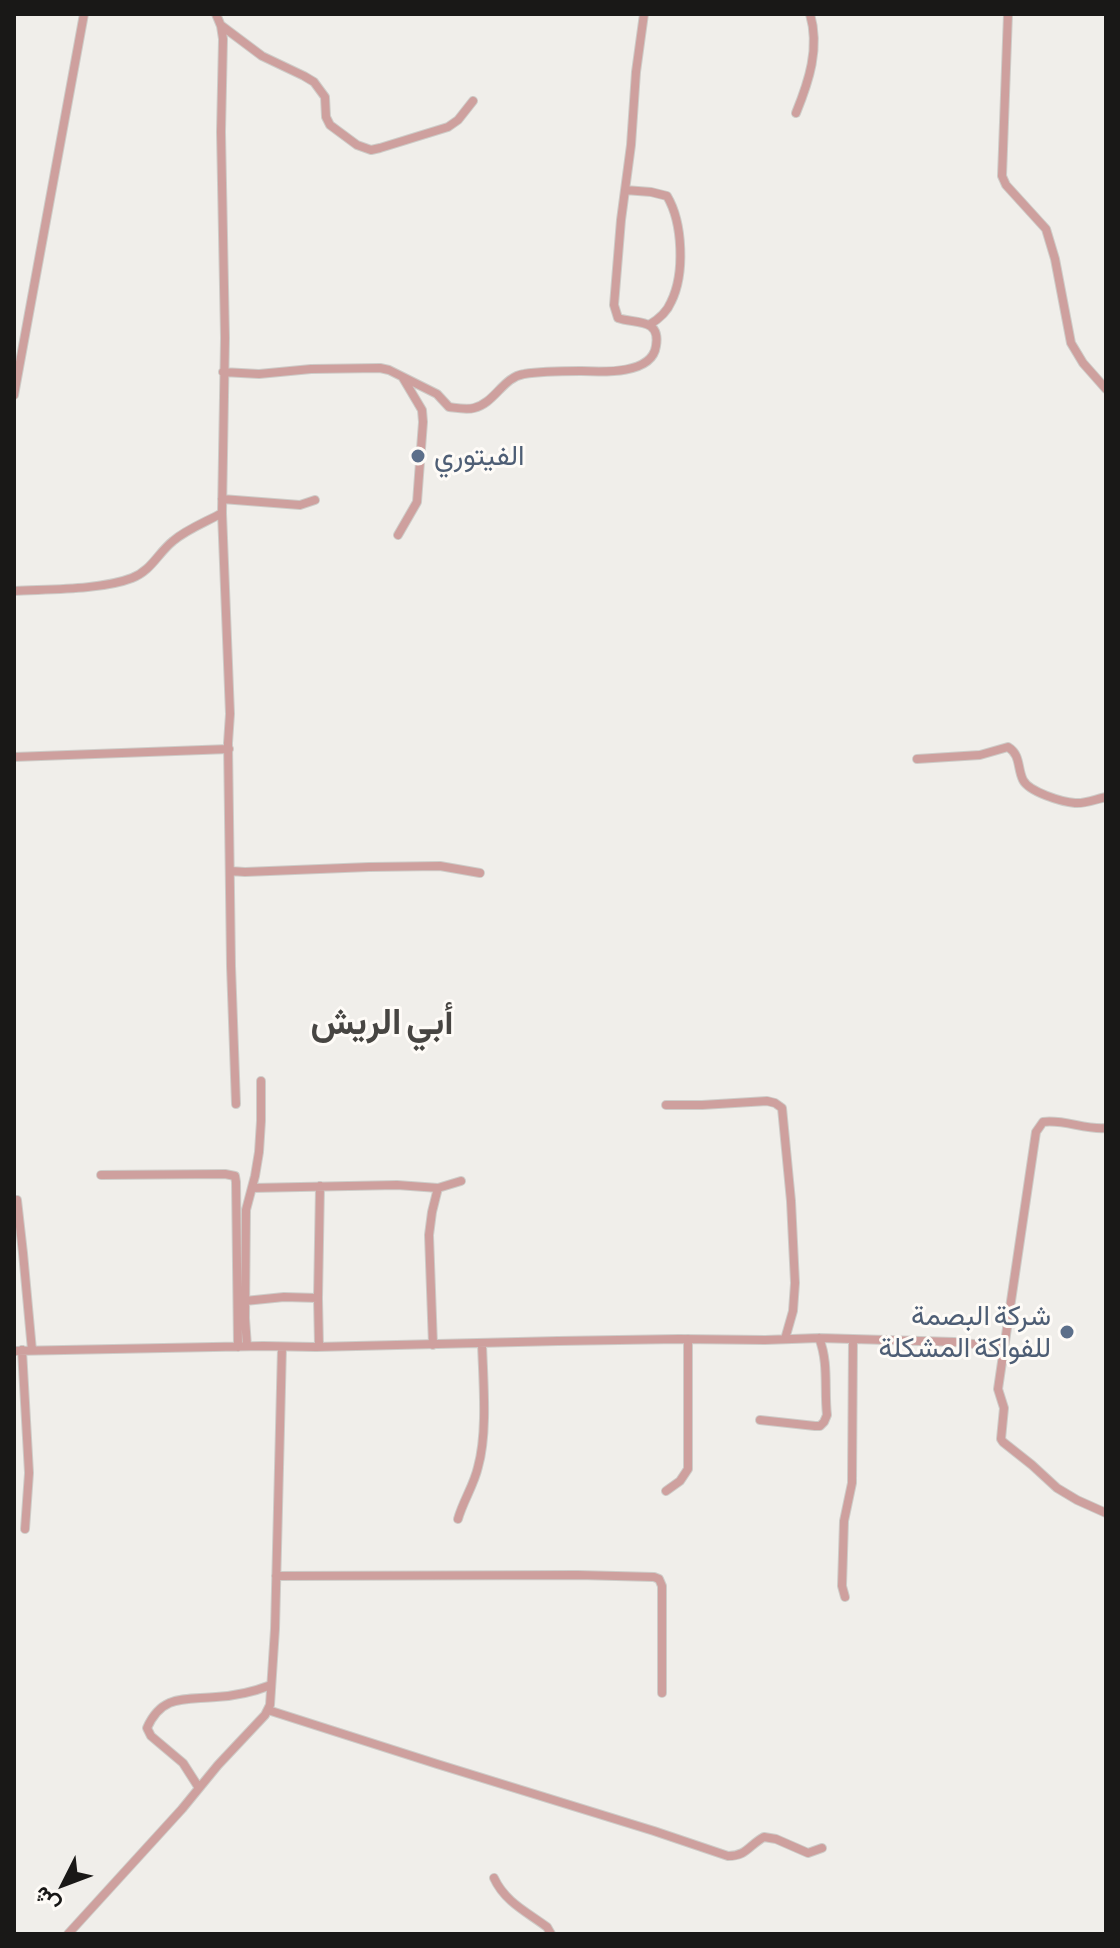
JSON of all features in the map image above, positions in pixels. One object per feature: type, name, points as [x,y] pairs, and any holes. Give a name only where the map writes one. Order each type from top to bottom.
[{"type":"street","points":[[14,395],[84,14]]},
{"type":"street","points":[[216,14],[223,39],[221,132],[225,278],[222,513],[230,714],[231,966],[236,1104]]},
{"type":"street","points":[[223,372],[259,374],[363,367],[389,370],[437,394],[449,407],[472,409],[482,406],[517,375],[626,370],[644,364],[652,357],[657,342],[654,333],[643,322],[618,318],[614,310],[644,14]]},
{"type":"street","points":[[796,113],[805,92],[812,60],[815,38],[810,14]]},
{"type":"street","points":[[1008,14],[1002,176],[1006,185],[1046,229],[1071,343],[1083,363],[1106,389]]},
{"type":"street","points":[[221,26],[262,56],[314,82],[325,97],[326,117],[330,125],[340,135],[371,150],[448,127],[473,101]]},
{"type":"street","points":[[625,190],[667,196],[676,218],[680,257],[676,291],[670,306],[649,325]]},
{"type":"street","points":[[398,535],[417,502],[423,422],[422,410],[403,377]]},
{"type":"street","points":[[222,499],[300,505],[315,500]]},
{"type":"street","points":[[14,591],[78,588],[134,578],[184,532],[222,513]]},
{"type":"street","points":[[917,759],[980,755],[1008,747],[1016,753],[1022,779],[1029,788],[1074,803],[1106,797]]},
{"type":"street","points":[[14,757],[229,749]]},
{"type":"street","points":[[230,871],[440,866],[480,873]]},
{"type":"street","points":[[243,1347],[246,1210],[259,1152],[261,1081]]},
{"type":"street","points":[[666,1105],[767,1101],[782,1108],[795,1283],[793,1311],[785,1339]]},
{"type":"street","points":[[1106,1128],[1050,1121],[1043,1122],[1036,1132],[998,1389],[1004,1408],[1003,1442],[1057,1488],[1106,1513]]},
{"type":"street","points":[[101,1175],[235,1176],[243,1347]]},
{"type":"street","points":[[252,1188],[397,1185],[438,1188],[461,1181]]},
{"type":"street","points":[[319,1347],[320,1186]]},
{"type":"street","points":[[433,1345],[429,1235],[438,1188]]},
{"type":"street","points":[[17,1200],[23,1253],[23,1350],[29,1473],[25,1529]]},
{"type":"street","points":[[245,1301],[318,1298]]},
{"type":"street","points":[[760,1420],[815,1426],[824,1422],[827,1415],[826,1365],[819,1338]]},
{"type":"street","points":[[23,1350],[819,1338],[954,1342],[1003,1347]]},
{"type":"street","points":[[666,1491],[680,1481],[688,1469],[688,1339]]},
{"type":"street","points":[[845,1597],[842,1592],[844,1521],[852,1483],[853,1339]]},
{"type":"street","points":[[458,1519],[481,1453],[484,1412],[482,1343]]},
{"type":"street","points":[[68,1934],[268,1710],[276,1576],[282,1347]]},
{"type":"street","points":[[276,1576],[654,1577],[659,1579],[662,1586],[662,1693]]},
{"type":"street","points":[[199,1788],[183,1763],[151,1736],[147,1728],[150,1723],[171,1701],[245,1694],[271,1685]]},
{"type":"street","points":[[268,1710],[728,1856],[744,1853],[764,1837],[808,1853],[822,1848]]},
{"type":"street","points":[[494,1878],[506,1897],[547,1927],[551,1934]]},
{"type":"place","name":"الفيتوري","points":[[418,456]]},
{"type":"place","name":"شركة البصمة للفواكة المشكلة","points":[[1067,1332]]},
{"type":"district","name":"أبي الريش","points":[[382,1023]]}]
